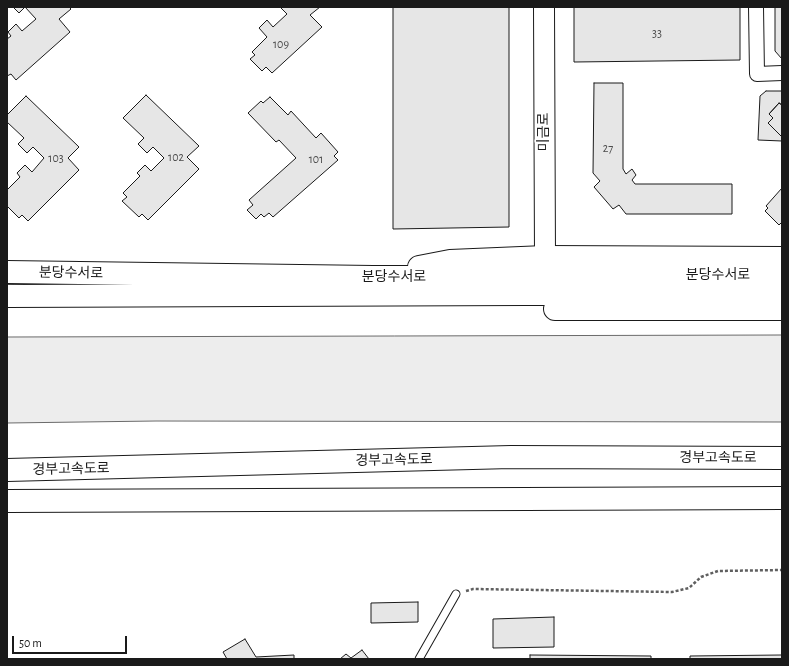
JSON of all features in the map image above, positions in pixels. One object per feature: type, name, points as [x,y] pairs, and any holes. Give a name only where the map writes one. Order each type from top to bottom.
[{"type":"highway","points":[[373,286],[450,261],[545,257],[782,258]]},
{"type":"highway","name":"분당수서로","points":[[7,272],[373,286]]},
{"type":"highway","name":"분당수서로","points":[[585,285],[782,275]]},
{"type":"highway","name":"분당수서로","points":[[7,296],[373,286],[585,285],[782,293]]},
{"type":"highway","points":[[373,286],[448,309],[782,309]]},
{"type":"highway","name":"경부고속도로","points":[[7,470],[511,458],[782,458]]},
{"type":"highway","points":[[7,501],[782,498]]},
{"type":"main road","name":"미금로","points":[[544,7],[545,257]]},
{"type":"street","points":[[756,7],[757,74],[782,74]]},
{"type":"lane","points":[[418,659],[456,594]]},
{"type":"path","points":[[456,594],[473,589],[672,592],[688,588],[701,577],[718,571],[782,570]]},
{"type":"shaded area","points":[[782,335],[782,422],[156,421],[7,423],[7,337]]},
{"type":"building","points":[[13,7],[25,7],[19,13]]},
{"type":"building","points":[[25,7],[69,7],[71,9],[59,19],[70,32],[16,80],[11,74],[7,76],[7,39],[11,36],[8,32],[16,24],[22,31],[36,19]]},
{"type":"building","points":[[280,7],[320,7],[310,15],[322,27],[272,73],[266,67],[262,71],[250,59],[255,55],[252,52],[267,37],[259,28],[267,20],[273,27],[287,14]]},
{"type":"building","points":[[393,7],[509,7],[509,227],[393,229]]},
{"type":"building","points":[[574,7],[740,7],[740,60],[574,62]]},
{"type":"building","points":[[775,7],[782,7],[782,59],[775,51]]},
{"type":"building","points":[[594,83],[623,83],[623,169],[626,174],[632,169],[636,175],[632,180],[635,184],[732,184],[732,214],[626,214],[619,205],[613,209],[594,187],[600,181],[593,173]]},
{"type":"building","points":[[766,91],[782,91],[782,105],[779,103],[769,114],[773,118],[768,123],[782,137],[782,141],[758,140],[760,96]]},
{"type":"building","points":[[146,95],[199,146],[187,157],[199,169],[148,220],[142,214],[139,217],[122,201],[127,197],[123,193],[140,176],[137,173],[145,165],[151,171],[164,158],[153,147],[147,153],[138,144],[144,138],[123,118]]},
{"type":"building","points":[[26,96],[79,147],[68,158],[79,170],[28,221],[22,215],[19,218],[7,206],[7,190],[20,177],[17,173],[25,165],[32,172],[44,158],[33,147],[27,153],[18,144],[24,138],[7,122],[7,115]]},
{"type":"building","points":[[270,97],[288,115],[291,111],[316,138],[321,133],[338,152],[334,156],[338,160],[273,217],[269,213],[264,217],[261,214],[256,219],[247,210],[253,205],[249,200],[296,158],[279,140],[276,142],[248,113],[261,101],[263,103]]},
{"type":"building","points":[[779,103],[782,105],[782,137],[768,123],[773,118],[769,114]]},
{"type":"building","points":[[782,188],[782,222],[779,225],[765,211],[768,208],[766,206]]},
{"type":"building","points":[[418,602],[418,622],[371,623],[371,603]]},
{"type":"building","points":[[554,617],[554,647],[493,648],[493,619]]},
{"type":"building","points":[[245,639],[256,657],[294,655],[294,659],[227,659],[223,652]]},
{"type":"building","points":[[362,650],[369,659],[340,659],[346,654],[351,658]]},
{"type":"building","points":[[530,655],[651,656],[651,659],[530,659]]},
{"type":"building","points":[[782,655],[782,659],[690,659],[690,656]]}]
